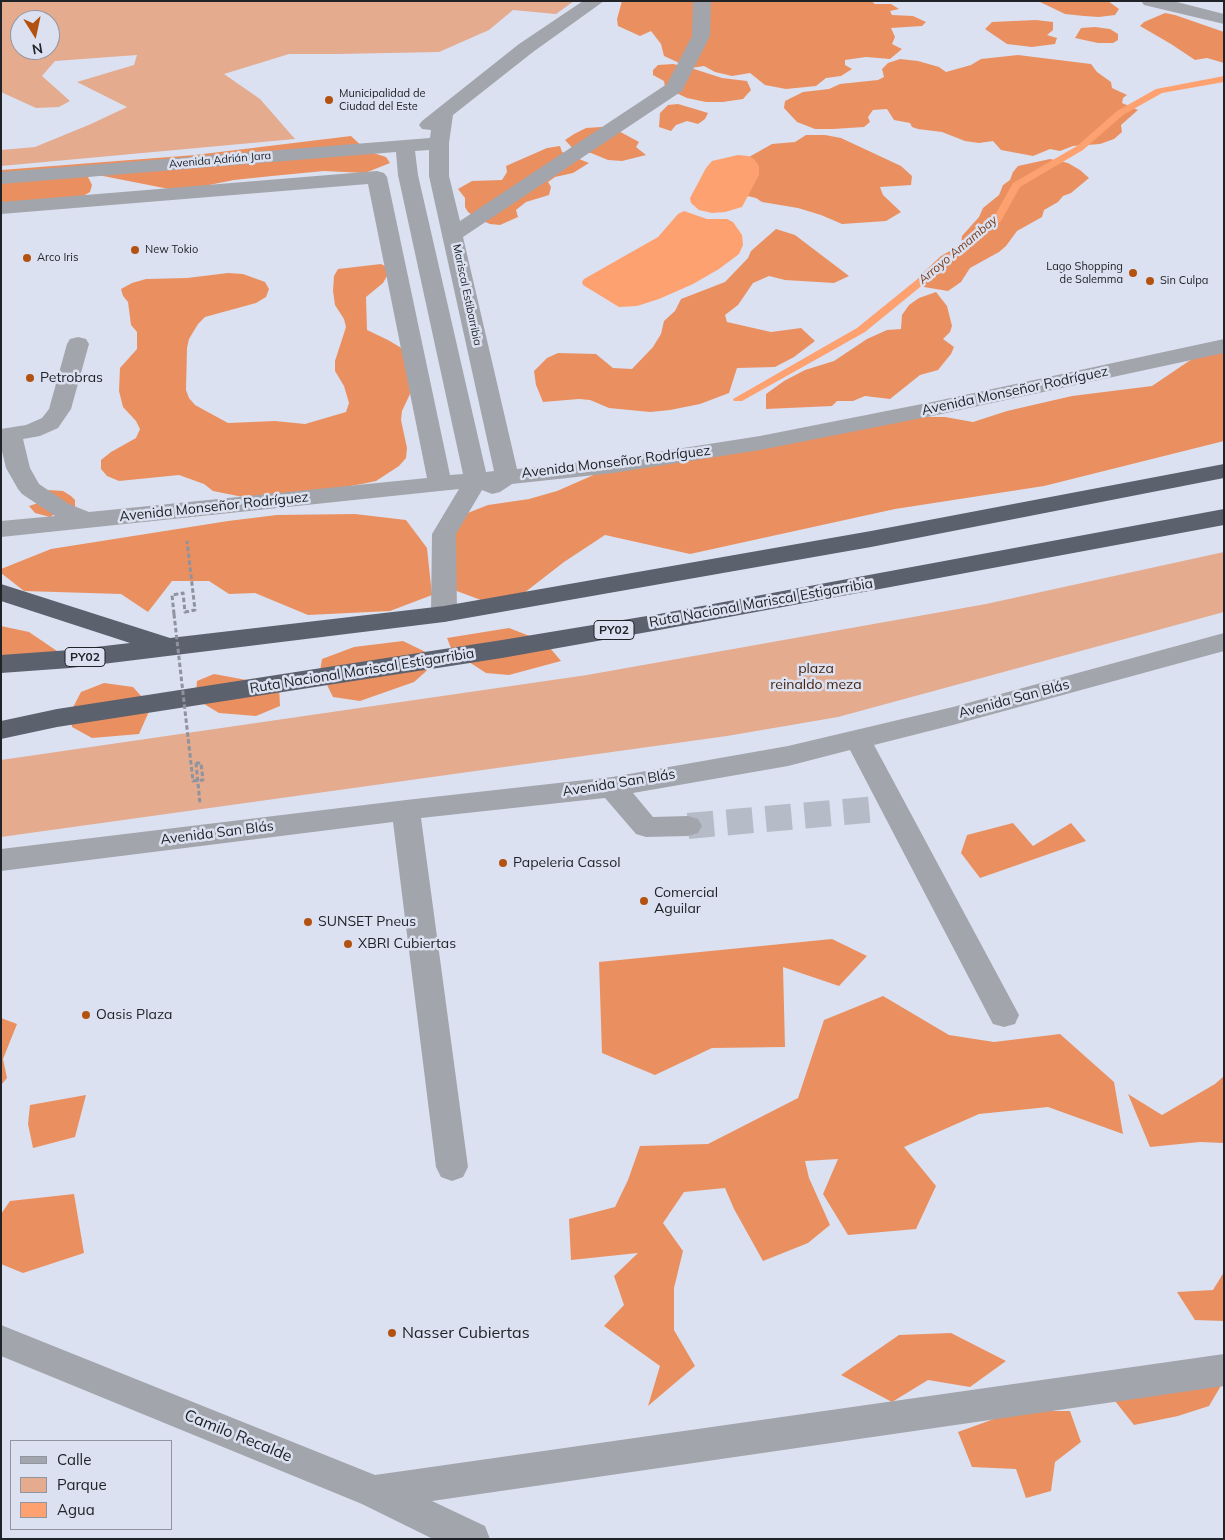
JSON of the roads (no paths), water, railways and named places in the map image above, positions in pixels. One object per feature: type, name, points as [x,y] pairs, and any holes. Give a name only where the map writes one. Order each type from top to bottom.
[{"type":"highway","name":"PY02","points":[[1,664],[70,659],[444,614],[870,539],[1224,471]]},
{"type":"highway","name":"Ruta Nacional Mariscal Estigarribia","points":[[1,730],[57,718],[502,649],[660,622],[1224,517]]},
{"type":"highway","points":[[1,592],[169,647]]},
{"type":"street","points":[[1,208],[377,177],[405,146],[444,114],[526,48],[595,1]]},
{"type":"street","points":[[454,234],[675,87],[702,36],[702,1]]},
{"type":"street","points":[[1150,1],[1224,19]]},
{"type":"street","points":[[1202,1],[1224,7]]},
{"type":"street","name":"Mariscal Estibarribia","points":[[444,114],[439,143],[439,176],[454,234],[507,476]]},
{"type":"street","name":"Avenida Adrián Jara","points":[[1,178],[439,143]]},
{"type":"street","points":[[405,146],[408,175],[476,481],[444,534],[444,614]]},
{"type":"street","points":[[377,177],[440,484]]},
{"type":"street","points":[[78,344],[60,409],[50,423],[32,431],[6,436],[18,468],[30,488],[60,509],[88,520]]},
{"type":"street","name":"Avenida Monseñor Rodríguez","points":[[1,529],[613,466],[760,443],[932,409],[1224,346]]},
{"type":"street","points":[[456,515],[507,476]]},
{"type":"street","name":"Avenida San Blás","points":[[1,860],[406,810],[612,787],[788,756],[954,716],[1224,642]]},
{"type":"street","points":[[858,740],[884,808],[1004,1016]]},
{"type":"street","points":[[612,787],[646,827],[688,826]]},
{"type":"street","points":[[406,810],[452,1168]]},
{"type":"street","name":"Camilo Recalde","points":[[1,1340],[375,1492],[472,1539]]},
{"type":"street","points":[[375,1492],[1224,1370]]},
{"type":"water","points":[[738,155],[754,159],[759,166],[759,175],[742,207],[725,212],[712,213],[699,210],[691,203],[690,198],[706,168],[712,161]]},
{"type":"water","points":[[684,211],[707,219],[727,219],[733,222],[742,235],[743,245],[739,254],[719,269],[693,284],[659,299],[637,306],[619,307],[583,285],[584,279],[658,237],[678,214]]},
{"type":"waterway","name":"Arroyo Amambay","points":[[738,399],[861,330],[998,219],[1016,185],[1080,148],[1120,113],[1159,91],[1224,79]]},
{"type":"tunnel","points":[[688,826],[877,809]]},
{"type":"place","name":"Municipalidad de Ciudad del Este","points":[[329,100]]},
{"type":"place","name":"New Tokio","points":[[135,250]]},
{"type":"place","name":"Arco Iris","points":[[27,258]]},
{"type":"place","name":"Lago Shopping de Salemma","points":[[1133,273]]},
{"type":"place","name":"Sin Culpa","points":[[1150,281]]},
{"type":"place","name":"Petrobras","points":[[30,378]]},
{"type":"place","name":"Papeleria Cassol","points":[[503,863]]},
{"type":"place","name":"Comercial Aguilar","points":[[644,901]]},
{"type":"place","name":"SUNSET Pneus","points":[[308,922]]},
{"type":"place","name":"XBRI Cubiertas","points":[[348,944]]},
{"type":"place","name":"Oasis Plaza","points":[[86,1015]]},
{"type":"place","name":"Nasser Cubiertas","points":[[392,1333]]},
{"type":"park label","name":"plaza reinaldo meza","points":[[816,678]]}]
